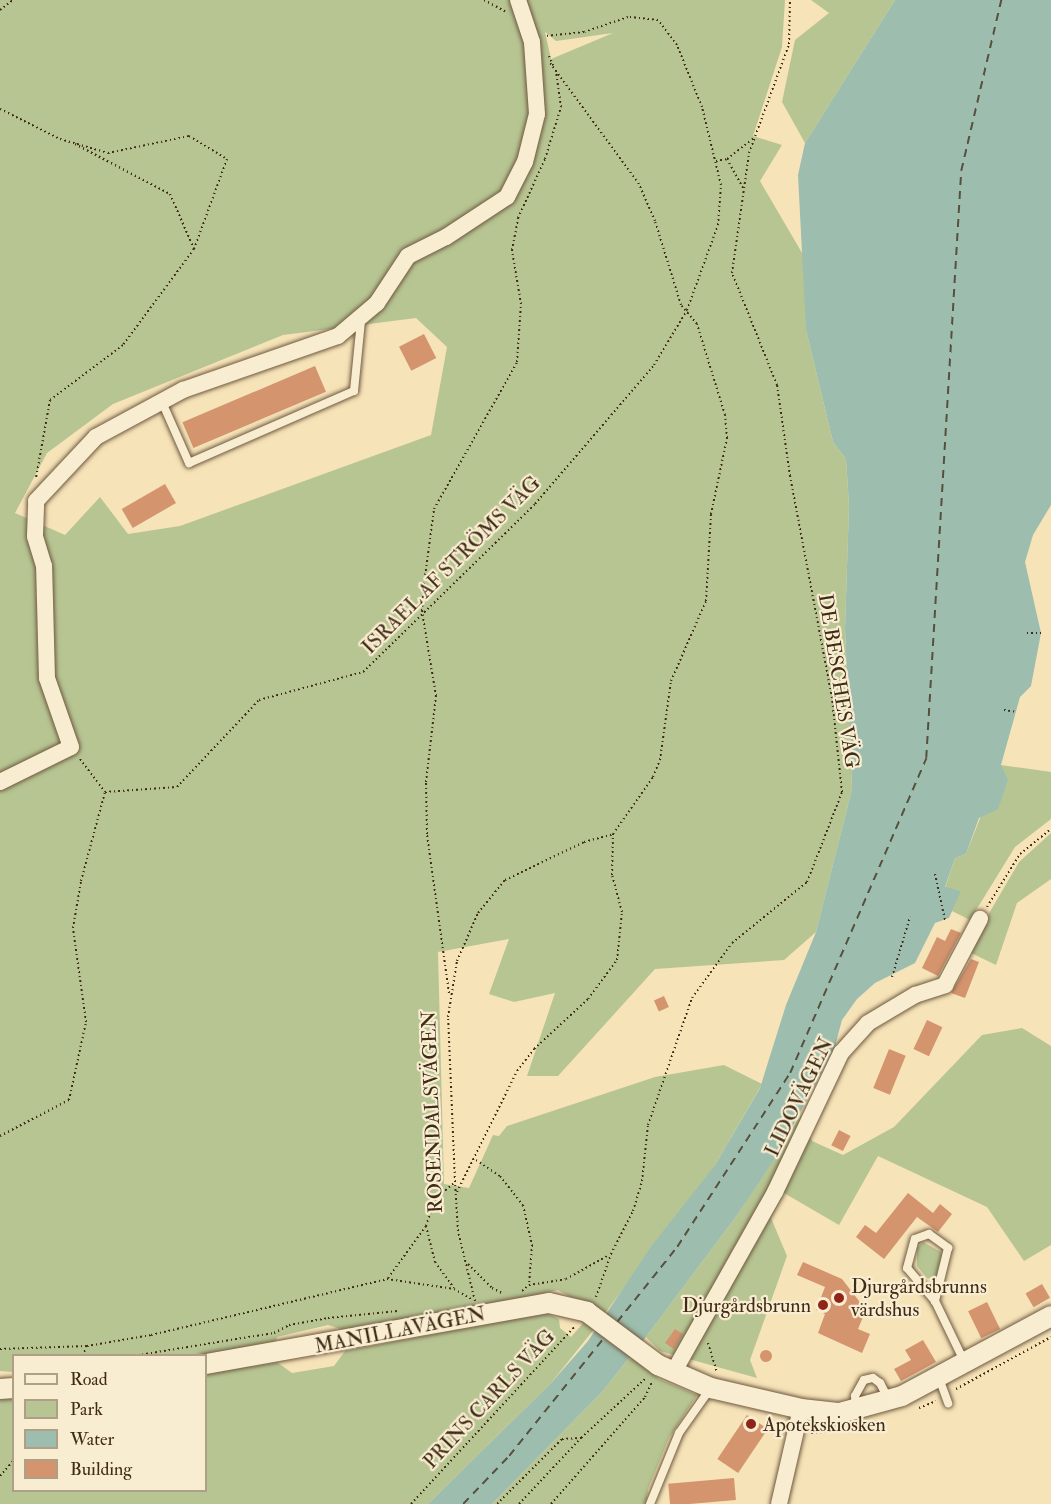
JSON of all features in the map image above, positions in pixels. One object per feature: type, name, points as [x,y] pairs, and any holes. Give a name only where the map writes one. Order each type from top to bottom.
[{"type":"street","points":[[0,782],[71,747],[47,678],[44,566],[35,536],[36,501],[96,437],[183,390],[338,336],[361,321],[408,256],[446,237],[512,190],[536,126],[538,39],[518,0]]},
{"type":"street","name":"LIDOVÄGEN","points":[[660,1370],[775,1192],[841,1053],[868,1023],[915,995],[945,985],[980,919]]},
{"type":"street","name":"MANILLAVÄGEN","points":[[207,1364],[492,1312],[516,1301],[549,1303],[590,1314]]},
{"type":"street","points":[[590,1314],[660,1370],[711,1388],[801,1409],[827,1412],[856,1410],[889,1401],[965,1364],[1051,1316]]},
{"type":"street","points":[[779,1504],[801,1409]]},
{"type":"lane","points":[[162,402],[189,463],[354,391],[361,321]]},
{"type":"lane","points":[[935,1301],[948,1248],[929,1234],[915,1239],[907,1268],[935,1301],[965,1364]]},
{"type":"lane","points":[[938,1377],[948,1403]]},
{"type":"lane","points":[[856,1410],[855,1395],[864,1380],[873,1378],[880,1383],[889,1401]]},
{"type":"lane","points":[[650,1504],[679,1433],[711,1388]]},
{"type":"path","points":[[0,10],[13,0]]},
{"type":"path","name":"DE BESCHES VÄG","points":[[590,1314],[610,1254],[633,1211],[642,1181],[648,1125],[692,998],[732,943],[807,882],[842,792],[832,698],[790,476],[777,385],[732,273],[754,138],[789,44],[790,0]]},
{"type":"path","points":[[457,1192],[476,1159],[517,1071],[534,1049],[595,992],[617,960],[622,912],[612,875],[613,834],[641,798],[660,760],[671,681],[700,619],[709,582],[711,514],[727,438],[725,415],[697,324],[681,305],[655,221],[639,184],[556,71],[538,39],[584,32],[628,17],[658,20],[669,31],[687,65],[716,161],[722,202],[718,225],[687,310]]},
{"type":"path","points":[[449,996],[427,834],[426,782],[436,696],[422,611],[434,509],[517,362],[521,304],[512,249],[518,218],[545,159],[561,107],[556,71],[548,54]]},
{"type":"path","points":[[0,109],[170,194],[194,249]]},
{"type":"path","points":[[36,501],[36,464],[50,400],[123,345],[194,249],[227,159],[189,136],[108,153],[72,143]]},
{"type":"path","points":[[716,161],[728,159],[754,138]]},
{"type":"path","points":[[728,159],[744,189]]},
{"type":"path","name":"ISRAEL AF STRÖMS VÄG","points":[[105,792],[177,787],[259,700],[363,672],[422,611],[535,504],[616,413],[654,365],[687,310]]},
{"type":"path","points":[[1027,633],[1041,633]]},
{"type":"path","points":[[1004,710],[1016,712]]},
{"type":"path","points":[[0,1136],[69,1100],[86,1022],[73,928],[81,881],[105,792],[71,747]]},
{"type":"path","points":[[980,919],[1020,854],[1051,829]]},
{"type":"path","name":"ROSENDALSVÄGEN","points":[[475,1301],[468,1264],[458,1231],[455,1182],[449,996],[457,961],[478,913],[505,880],[584,842],[613,834]]},
{"type":"path","points":[[935,874],[945,920]]},
{"type":"path","points":[[892,977],[910,917]]},
{"type":"path","points":[[468,1264],[492,1288],[516,1301],[529,1285],[532,1245],[523,1205],[500,1176],[476,1159]]},
{"type":"path","points":[[387,1279],[426,1226],[435,1199],[455,1182]]},
{"type":"path","points":[[426,1226],[435,1262],[454,1288],[492,1312]]},
{"type":"path","points":[[529,1285],[566,1279],[610,1254]]},
{"type":"path","points":[[0,1349],[87,1346],[151,1335],[387,1279],[454,1288]]},
{"type":"path","points":[[464,1302],[475,1301]]},
{"type":"path","points":[[145,1354],[274,1333],[289,1325],[328,1318],[407,1310]]},
{"type":"path","name":"PRINS CARLS VÄG","points":[[411,1504],[590,1314]]},
{"type":"path","points":[[84,1354],[87,1346]]},
{"type":"path","points":[[519,1504],[581,1438],[660,1370]]},
{"type":"path","points":[[551,1504],[645,1397],[660,1370]]},
{"type":"path","points":[[497,1504],[562,1439],[581,1438]]},
{"type":"path","points":[[0,1476],[12,1462]]},
{"type":"green space","points":[[0,0],[785,0],[782,47],[753,136],[782,145],[760,181],[805,258],[806,330],[833,442],[846,459],[849,506],[845,628],[852,789],[816,932],[784,960],[655,969],[558,1076],[527,1076],[555,993],[514,1002],[489,994],[509,939],[438,952],[444,1184],[469,1188],[493,1135],[499,1136],[507,1126],[655,1077],[724,1065],[762,1084],[715,1165],[603,1316],[558,1290],[457,1313],[347,1331],[328,1325],[277,1337],[275,1344],[207,1355],[12,1354],[12,1372],[0,1371]],"holes":[[[545,32],[556,41],[613,33],[551,59]],[[416,318],[447,347],[431,435],[180,526],[128,534],[100,497],[65,535],[15,513],[47,453],[113,404],[283,335]]]},
{"type":"green space","points":[[811,0],[895,0],[805,143],[782,102],[795,40],[829,13]]},
{"type":"green space","points":[[1001,765],[1051,772],[1051,819],[1015,847],[970,920],[952,911],[960,891],[945,888],[955,858],[966,854]]},
{"type":"green space","points":[[1051,833],[1051,879],[1017,903],[996,965],[967,951],[1019,862]]},
{"type":"green space","points":[[1022,1028],[1051,1046],[1051,1245],[1024,1261],[987,1207],[878,1156],[839,1225],[784,1193],[771,1218],[787,1256],[750,1360],[757,1378],[660,1351],[646,1337],[738,1214],[801,1115],[812,1141],[843,1155],[894,1127],[982,1035]]},
{"type":"green space","points":[[923,1242],[941,1252],[944,1260],[936,1280],[927,1278],[917,1266],[917,1248]]},
{"type":"green space","points":[[546,1313],[559,1319],[560,1328],[571,1337],[585,1321],[595,1328],[551,1383],[428,1504],[0,1504],[0,1396],[12,1396],[12,1492],[207,1492],[207,1374],[277,1362],[292,1373],[334,1366],[345,1351]]},
{"type":"green space","points":[[631,1356],[659,1379],[697,1395],[669,1438],[648,1489],[646,1504],[492,1504],[602,1392]]},
{"type":"water","points":[[895,0],[1051,0],[1051,505],[1033,535],[1025,562],[1041,633],[1031,686],[1020,697],[1001,765],[1008,780],[998,809],[979,818],[966,854],[955,858],[945,887],[961,891],[949,918],[935,923],[915,963],[875,983],[857,999],[842,1020],[834,1050],[775,1158],[738,1214],[602,1392],[492,1504],[428,1504],[551,1383],[588,1341],[650,1248],[715,1165],[760,1088],[786,1005],[816,932],[852,789],[845,628],[849,506],[846,459],[833,442],[806,330],[798,175],[805,143]]},
{"type":"building","points":[[424,334],[436,358],[411,371],[399,347]]},
{"type":"building","points":[[315,366],[326,392],[193,448],[182,422]]},
{"type":"building","points":[[165,484],[176,503],[133,528],[122,509]]},
{"type":"building","points":[[951,929],[961,933],[938,976],[922,968],[937,937],[945,941]]},
{"type":"building","points":[[971,959],[979,962],[965,998],[951,993]]},
{"type":"building","points":[[664,996],[669,1007],[659,1011],[654,1000]]},
{"type":"building","points":[[927,1020],[942,1027],[929,1056],[913,1049]]},
{"type":"building","points":[[889,1049],[906,1056],[890,1095],[873,1088]]},
{"type":"building","points":[[839,1130],[851,1136],[843,1151],[831,1145]]},
{"type":"building","points":[[908,1193],[933,1213],[940,1204],[952,1214],[938,1232],[917,1217],[884,1259],[856,1237],[865,1225],[876,1233]]},
{"type":"building","name":"Djurgårdsbrunns värdshus","points":[[803,1262],[842,1279],[866,1310],[858,1329],[870,1334],[862,1353],[818,1333],[825,1314],[816,1310],[825,1287],[797,1275]]},
{"type":"building","points":[[1042,1284],[1050,1298],[1034,1307],[1026,1294]]},
{"type":"building","points":[[987,1302],[1000,1329],[981,1338],[968,1311]]},
{"type":"building","points":[[675,1329],[683,1334],[674,1349],[665,1343]]},
{"type":"building","points":[[923,1340],[936,1362],[901,1381],[894,1369],[911,1360],[905,1350]]},
{"type":"building","points":[[768,1350],[772,1356],[768,1362],[764,1362],[760,1354]]},
{"type":"building","points":[[747,1415],[768,1429],[738,1473],[717,1459]]},
{"type":"building","points":[[734,1478],[736,1500],[670,1504],[668,1484]]},
{"type":"ferry route","points":[[617,1322],[677,1247],[790,1073],[926,758],[961,171],[1001,0]]},
{"type":"ferry route","points":[[463,1504],[509,1456],[604,1338]]},
{"type":"place","name":"Djurgårdsbrunns värdshus","points":[[839,1298]]},
{"type":"place","name":"Djurgårdsbrunn","points":[[823,1305]]},
{"type":"place","name":"Apotekskiosken","points":[[751,1424]]}]
